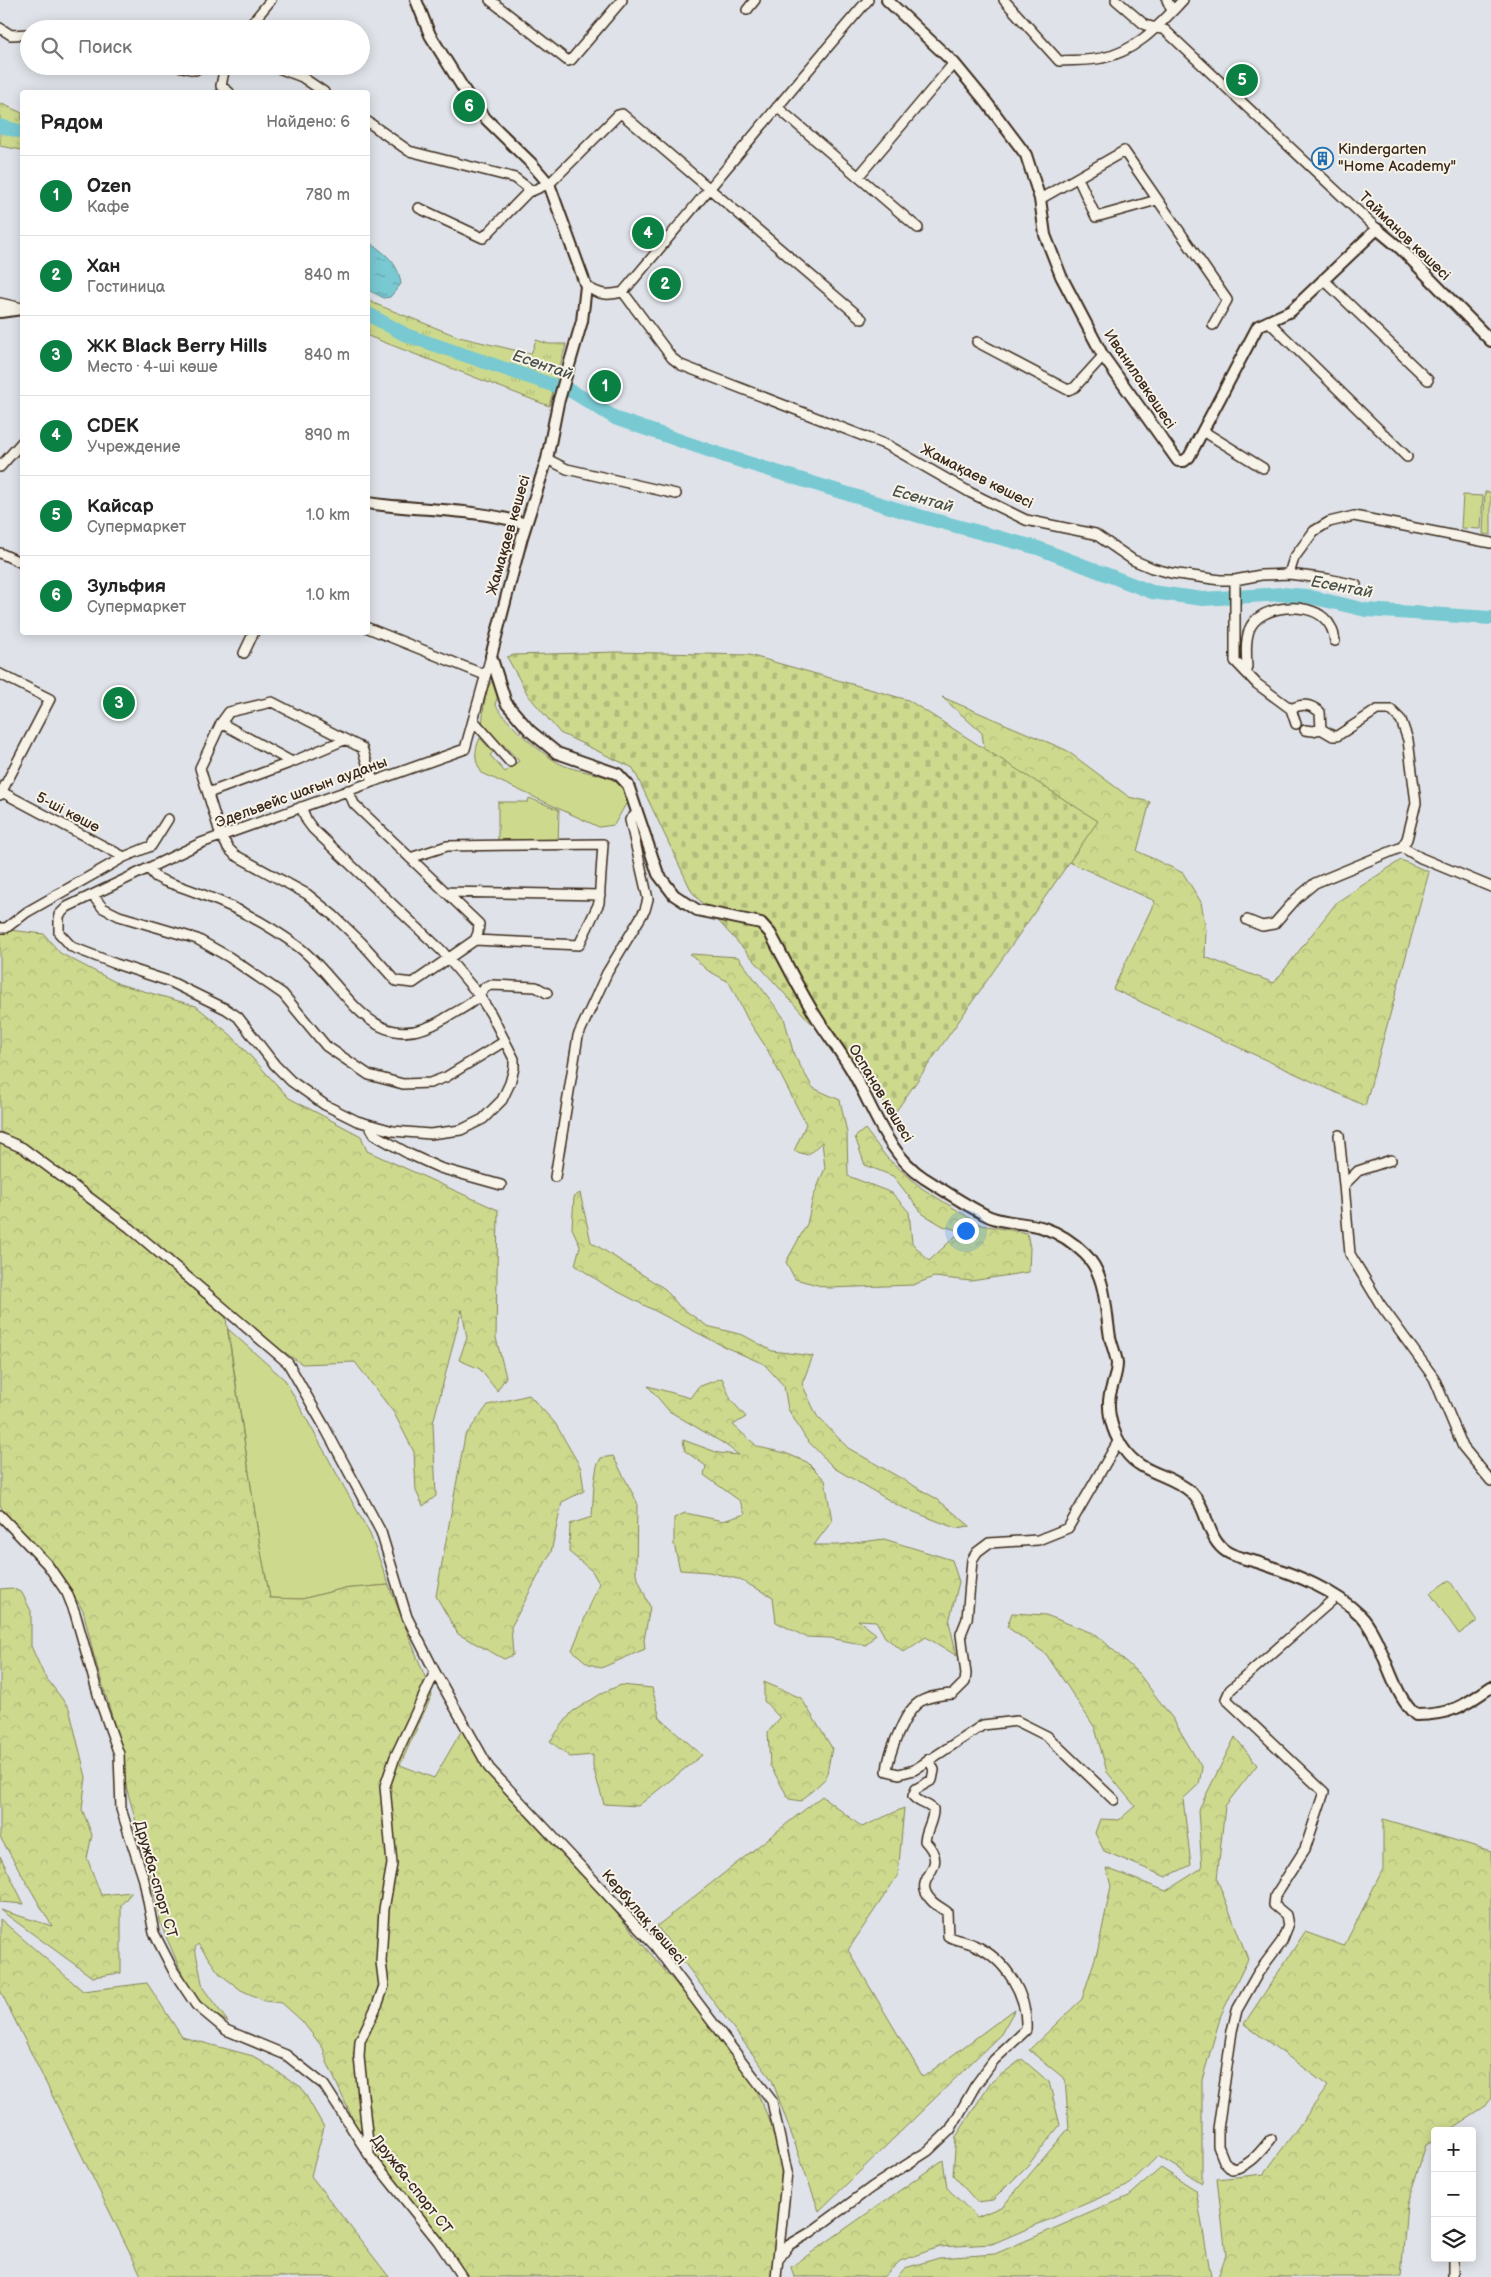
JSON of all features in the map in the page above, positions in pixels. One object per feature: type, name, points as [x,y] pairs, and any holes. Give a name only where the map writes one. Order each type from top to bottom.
[{"type":"street","points":[[254,20],[271,0]]},
{"type":"street","points":[[416,0],[430,35],[473,104],[531,163],[548,184],[586,286],[597,294],[610,296],[623,292],[710,190],[776,107],[868,0]]},
{"type":"street","points":[[490,0],[568,61],[571,60],[622,0]]},
{"type":"street","points":[[747,10],[755,0]]},
{"type":"street","name":"Иваниловкөшесі","points":[[887,0],[954,63],[1003,123],[1026,155],[1040,199],[1045,235],[1061,276],[1103,356],[1178,461],[1184,461],[1189,458],[1258,326],[1291,311],[1377,229]]},
{"type":"street","points":[[1004,0],[1059,62],[1102,58],[1136,45],[1183,0]]},
{"type":"street","name":"Тайманов көшесі","points":[[1116,0],[1145,25],[1165,30],[1377,229],[1401,249],[1491,341]]},
{"type":"street","points":[[1167,0],[1172,12]]},
{"type":"street","points":[[0,28],[10,35],[20,34]]},
{"type":"street","points":[[858,177],[954,63]]},
{"type":"street","points":[[223,75],[221,86],[226,90]]},
{"type":"street","points":[[295,75],[321,90]]},
{"type":"street","points":[[776,107],[918,228]]},
{"type":"street","points":[[419,208],[483,238],[531,190],[548,184],[618,115],[622,114],[862,319]]},
{"type":"street","points":[[370,123],[409,151],[515,178],[531,190]]},
{"type":"street","points":[[1040,199],[1124,151],[1227,300],[1213,326]]},
{"type":"street","points":[[1078,178],[1096,217],[1157,200]]},
{"type":"street","points":[[1324,279],[1428,380]]},
{"type":"street","name":"Жамақаев көшесі","points":[[485,675],[526,524],[546,459],[558,403],[582,321],[586,286]]},
{"type":"street","name":"Жамақаев көшесі","points":[[623,292],[672,358],[681,365],[889,446],[971,493],[1026,520],[1095,534],[1133,560],[1152,568],[1198,577],[1235,580],[1261,575],[1289,574],[1356,585]]},
{"type":"street","points":[[0,303],[20,308]]},
{"type":"street","points":[[0,312],[20,308]]},
{"type":"street","points":[[1268,321],[1407,456]]},
{"type":"street","points":[[978,342],[1068,390],[1075,387],[1103,356]]},
{"type":"street","points":[[1203,431],[1263,468]]},
{"type":"street","points":[[0,467],[20,444]]},
{"type":"street","points":[[546,459],[567,469],[676,494]]},
{"type":"street","points":[[370,503],[475,513],[526,524]]},
{"type":"street","points":[[1289,574],[1294,558],[1314,530],[1329,522],[1354,516],[1491,543]]},
{"type":"street","points":[[0,552],[20,562]]},
{"type":"street","points":[[1235,580],[1235,661],[1248,672],[1257,684],[1291,708],[1296,724]]},
{"type":"street","points":[[1248,672],[1248,635],[1251,626],[1256,620],[1270,611],[1299,609],[1316,612],[1331,626],[1335,642]]},
{"type":"street","points":[[370,629],[485,675]]},
{"type":"street","points":[[244,653],[253,635]]},
{"type":"street","name":"Оспанов көшесі","points":[[491,656],[506,703],[530,731],[557,753],[618,774],[628,785],[658,874],[674,895],[698,910],[761,923],[770,933],[814,1014],[852,1070],[887,1137],[904,1161],[921,1176],[989,1216],[1007,1222],[1042,1227],[1063,1237],[1086,1255],[1095,1268],[1106,1304],[1110,1337],[1117,1362],[1115,1381],[1109,1400],[1110,1420],[1127,1455],[1153,1472],[1180,1484],[1193,1494],[1206,1516],[1214,1541],[1228,1552],[1291,1574],[1325,1589],[1360,1614],[1371,1629],[1404,1699],[1416,1715],[1437,1715],[1452,1710],[1466,1704],[1491,1687]]},
{"type":"street","points":[[0,674],[50,698],[1,793]]},
{"type":"street","name":"Эдельвейс шағын ауданы","points":[[369,1125],[325,1105],[291,1081],[275,1065],[238,1017],[226,1009],[171,982],[124,967],[72,947],[59,933],[59,915],[67,908],[201,843],[465,749],[485,675]]},
{"type":"street","points":[[373,781],[362,748],[272,702],[228,712],[200,768],[221,836],[235,855],[307,894],[361,942],[396,980],[413,983],[475,940],[579,945],[599,903],[603,844],[447,846],[410,858]]},
{"type":"street","points":[[1291,708],[1305,704],[1313,707],[1320,712],[1321,729]]},
{"type":"street","points":[[1246,920],[1262,926],[1274,924],[1297,898],[1315,883],[1402,847],[1407,839],[1416,804],[1408,740],[1397,715],[1392,710],[1377,710],[1337,736],[1333,736],[1321,729],[1305,730]]},
{"type":"street","points":[[473,720],[510,762]]},
{"type":"street","points":[[221,723],[292,762]]},
{"type":"street","points":[[208,793],[292,762],[344,740]]},
{"type":"street","points":[[348,790],[354,804],[496,940]]},
{"type":"street","name":"5-ші көше","points":[[1,793],[124,857]]},
{"type":"street","points":[[301,807],[313,829],[448,958],[480,997],[514,1059],[510,1083],[502,1100],[483,1118],[461,1130],[430,1134],[393,1131],[369,1125]]},
{"type":"street","points":[[555,1177],[578,1036],[607,974],[645,910],[648,899],[630,820],[637,813]]},
{"type":"street","points":[[0,928],[6,928],[27,912],[124,857],[151,846],[168,819]]},
{"type":"street","points":[[1402,847],[1421,858],[1491,887]]},
{"type":"street","points":[[149,869],[156,877],[164,881],[216,898],[245,912],[301,949],[321,967],[353,1006],[366,1018],[381,1027],[394,1031],[422,1030],[431,1027],[480,997],[485,988],[491,985],[536,988],[547,993]]},
{"type":"street","points":[[446,892],[600,895]]},
{"type":"street","points":[[93,896],[102,908],[119,916],[197,939],[244,967],[283,994],[326,1046],[369,1075],[403,1084],[430,1083],[446,1077],[505,1041]]},
{"type":"street","points":[[475,940],[479,924]]},
{"type":"street","points":[[369,1125],[375,1135],[409,1154],[440,1168],[501,1185]]},
{"type":"street","points":[[1339,1135],[1350,1254],[1380,1304],[1434,1378],[1463,1447],[1491,1481]]},
{"type":"street","name":"Кербұлақ көшесі","points":[[0,1138],[23,1148],[130,1228],[288,1363],[381,1532],[407,1618],[489,1768],[655,1946],[772,2101],[787,2172],[776,2277]]},
{"type":"street","points":[[1344,1185],[1358,1171],[1391,1160]]},
{"type":"street","points":[[1114,1800],[1047,1736],[1016,1721],[983,1726],[928,1759],[914,1770],[899,1774],[887,1771],[888,1760],[908,1712],[930,1697],[953,1694],[965,1682],[966,1674],[961,1634],[967,1618],[972,1560],[983,1546],[989,1543],[1038,1540],[1068,1528],[1119,1440]]},
{"type":"street","name":"Дружба-спорт СТ","points":[[0,1515],[47,1564],[67,1593],[75,1613],[100,1700],[119,1754],[121,1809],[144,1880],[154,1933],[174,1972],[196,2005],[226,2030],[286,2055],[324,2085],[369,2155],[438,2240],[462,2277]]},
{"type":"street","points":[[1271,2139],[1256,2157],[1243,2168],[1232,2169],[1224,2162],[1218,2146],[1218,2129],[1232,2031],[1237,2010],[1258,1973],[1282,1942],[1288,1926],[1286,1915],[1274,1905],[1275,1896],[1304,1849],[1324,1792],[1226,1700],[1230,1690],[1336,1597]]},
{"type":"street","points":[[369,2155],[359,2057],[360,2041],[384,1986],[382,1962],[384,1909],[392,1864],[385,1786],[395,1756],[435,1672]]},
{"type":"street","points":[[778,2260],[789,2245],[812,2232],[872,2187],[928,2151],[950,2130],[975,2086],[994,2060],[1026,2030],[1023,2000],[1011,1977],[990,1954],[973,1944],[948,1936],[947,1912],[931,1901],[924,1890],[926,1880],[934,1868],[936,1857],[925,1841],[926,1831],[934,1816],[933,1809],[928,1804],[918,1802],[913,1796],[916,1789],[932,1780],[934,1770],[928,1759]]},
{"type":"street","points":[[1453,2262],[1453,2277]]},
{"type":"green space","points":[[0,103],[20,112],[20,150],[0,146]]},
{"type":"green space","points":[[370,300],[373,303],[459,337],[531,354],[536,340],[549,344],[566,344],[549,406],[370,337]]},
{"type":"green space","points":[[1485,492],[1491,492],[1491,535],[1483,534]]},
{"type":"green space","points":[[1463,495],[1483,496],[1481,529],[1461,528]]},
{"type":"green space","points":[[616,652],[749,655],[908,700],[1098,821],[894,1114],[692,892],[633,768],[560,733],[528,695],[507,657],[514,655]]},
{"type":"green space","points":[[494,679],[499,694],[495,704],[514,728],[531,743],[564,766],[601,775],[622,787],[627,802],[614,825],[599,827],[482,773],[477,764],[476,756],[480,738],[493,752],[490,755],[505,772],[519,761],[503,744],[499,746],[482,725],[486,694],[490,683]]},
{"type":"green space","points":[[942,697],[1066,750],[1129,797],[1150,802],[1137,851],[1183,873],[1201,902],[1206,930],[1205,957],[1274,983],[1337,902],[1401,860],[1429,872],[1365,1106],[1113,989],[1155,901],[1034,846],[1003,875],[982,733]]},
{"type":"green space","points":[[529,798],[559,810],[558,845],[498,845],[498,802],[528,802]]},
{"type":"green space","points":[[0,929],[44,934],[60,953],[119,984],[196,1006],[231,1035],[289,1098],[361,1136],[367,1151],[498,1210],[496,1338],[506,1377],[497,1391],[480,1369],[459,1360],[467,1338],[462,1309],[433,1423],[436,1496],[423,1506],[416,1491],[414,1452],[394,1413],[355,1362],[302,1364],[225,1312],[260,1547],[270,1598],[302,1599],[341,1589],[389,1585],[432,1695],[400,1765],[434,1778],[462,1730],[741,2061],[750,2075],[782,2150],[778,2260],[782,2277],[458,2277],[358,2131],[327,2062],[323,2048],[302,2021],[282,2003],[265,2001],[241,1990],[220,1974],[198,1944],[195,1948],[203,1988],[228,2022],[208,2010],[188,1987],[161,1925],[146,1856],[123,1776],[122,1750],[94,1656],[83,1610],[52,1562],[3,1512],[0,1504]]},
{"type":"green space","points":[[690,954],[738,957],[784,1018],[794,1055],[813,1088],[840,1100],[847,1133],[848,1176],[892,1193],[909,1212],[912,1243],[929,1261],[961,1231],[943,1226],[923,1214],[893,1176],[865,1165],[855,1137],[865,1129],[887,1158],[923,1189],[981,1225],[1027,1233],[1030,1248],[1029,1272],[971,1281],[934,1277],[913,1285],[829,1288],[795,1279],[786,1262],[807,1224],[813,1198],[825,1168],[822,1142],[808,1155],[794,1151],[806,1124],[766,1047],[748,1020],[729,982],[707,970]]},
{"type":"green space","points":[[580,1193],[591,1242],[665,1289],[679,1306],[707,1326],[743,1335],[772,1351],[813,1356],[802,1384],[817,1416],[848,1448],[937,1499],[970,1526],[955,1528],[899,1506],[834,1468],[806,1439],[788,1409],[784,1386],[764,1364],[725,1347],[605,1285],[575,1265],[580,1246],[572,1228],[574,1197]]},
{"type":"green space","points":[[228,1329],[285,1380],[370,1534],[389,1585],[341,1589],[302,1599],[270,1598],[260,1547]]},
{"type":"green space","points":[[722,1378],[731,1400],[746,1417],[733,1425],[758,1447],[785,1453],[807,1462],[825,1480],[832,1521],[814,1545],[839,1545],[884,1539],[952,1560],[959,1582],[949,1622],[957,1656],[926,1637],[904,1652],[885,1637],[876,1621],[858,1620],[876,1634],[866,1645],[830,1638],[806,1637],[776,1622],[773,1597],[738,1579],[709,1572],[680,1570],[674,1544],[674,1518],[685,1513],[723,1521],[745,1514],[740,1501],[704,1475],[706,1466],[685,1451],[683,1440],[719,1453],[739,1455],[723,1443],[669,1411],[648,1386],[690,1398],[698,1387]]},
{"type":"green space","points":[[529,1395],[555,1423],[581,1468],[584,1491],[562,1502],[551,1552],[511,1627],[513,1655],[504,1659],[458,1634],[436,1596],[465,1436],[488,1405]]},
{"type":"green space","points":[[613,1456],[637,1502],[636,1574],[650,1607],[644,1640],[645,1649],[601,1668],[587,1663],[572,1650],[599,1583],[592,1571],[569,1552],[570,1524],[592,1517],[597,1466],[601,1458]]},
{"type":"green space","points":[[1449,1580],[1477,1621],[1459,1634],[1430,1593]]},
{"type":"green space","points":[[12,1588],[22,1593],[31,1611],[31,1646],[44,1675],[69,1708],[86,1777],[82,1809],[92,1835],[87,1858],[101,1895],[132,1892],[121,1905],[121,1973],[92,1977],[0,1910],[52,1926],[0,1837],[0,1589]]},
{"type":"green space","points":[[1012,1613],[1046,1615],[1097,1635],[1139,1674],[1173,1719],[1202,1768],[1199,1784],[1183,1799],[1191,1865],[1166,1877],[1104,1851],[1095,1833],[1100,1819],[1119,1820],[1135,1806],[1107,1772],[1095,1728],[1046,1654],[1007,1627]]},
{"type":"green space","points":[[764,1682],[801,1698],[832,1748],[826,1778],[801,1801],[789,1799],[770,1765],[768,1732],[780,1718],[764,1701]]},
{"type":"green space","points":[[621,1685],[652,1688],[660,1718],[702,1755],[638,1806],[604,1804],[593,1767],[593,1755],[570,1757],[550,1741],[572,1712],[604,1692]]},
{"type":"green space","points":[[1235,1737],[1257,1765],[1225,1806],[1217,1879],[1248,1959],[1221,2015],[1202,2080],[1202,2183],[1158,2156],[1127,2186],[992,2244],[939,2247],[900,2261],[883,2277],[794,2277],[791,2267],[943,2160],[947,2188],[977,2217],[1003,2206],[1069,2128],[1065,2079],[1029,2050],[1082,1999],[1098,1949],[1111,1886],[1106,1868],[1166,1891],[1202,1868],[1198,1811]]},
{"type":"green space","points":[[822,1796],[862,1827],[904,1808],[898,1875],[848,1950],[923,2077],[1015,2009],[1001,2034],[819,2211],[772,2080],[657,1926]]},
{"type":"green space","points":[[1383,1819],[1491,1851],[1491,2098],[1484,2108],[1455,2127],[1431,2127],[1431,2142],[1426,2145],[1407,2204],[1401,2277],[1218,2277],[1226,2255],[1217,2179],[1264,2174],[1328,2086],[1244,2024],[1305,1932],[1344,1946],[1383,1869]]},
{"type":"green space","points":[[0,1856],[24,1904],[0,1902]]},
{"type":"green space","points":[[0,1919],[83,1991],[147,1983],[182,2037],[253,2056],[301,2087],[324,2127],[311,2176],[389,2277],[142,2277],[0,1990]]},
{"type":"green space","points":[[1022,2059],[1049,2082],[1060,2125],[1029,2164],[993,2200],[977,2202],[953,2175],[956,2137],[990,2083]]},
{"type":"green space","points":[[1161,2168],[1196,2190],[1211,2277],[897,2277],[905,2268],[939,2258],[995,2254],[1129,2196]]},
{"type":"water","points":[[370,242],[390,259],[397,269],[399,276],[401,284],[390,297],[384,298],[370,291]]},
{"type":"waterway","name":"Есентай","points":[[0,126],[20,131]]},
{"type":"waterway","name":"Есентай","points":[[370,315],[406,335],[573,392],[617,419],[725,456],[919,516],[1038,548],[1152,592],[1203,599],[1282,594],[1307,596],[1366,610],[1491,618]]},
{"type":"place","name":"Кайсар","points":[[1242,80]]},
{"type":"place","name":"Зульфия","points":[[469,106]]},
{"type":"place","name":"Kindergarten \"Home Academy\"","points":[[1322,158]]},
{"type":"place","name":"CDEK","points":[[648,233]]},
{"type":"place","name":"Хан","points":[[665,284]]},
{"type":"place","name":"Ozen","points":[[605,386]]},
{"type":"place","name":"ЖК Black Berry Hills","points":[[119,703]]}]
